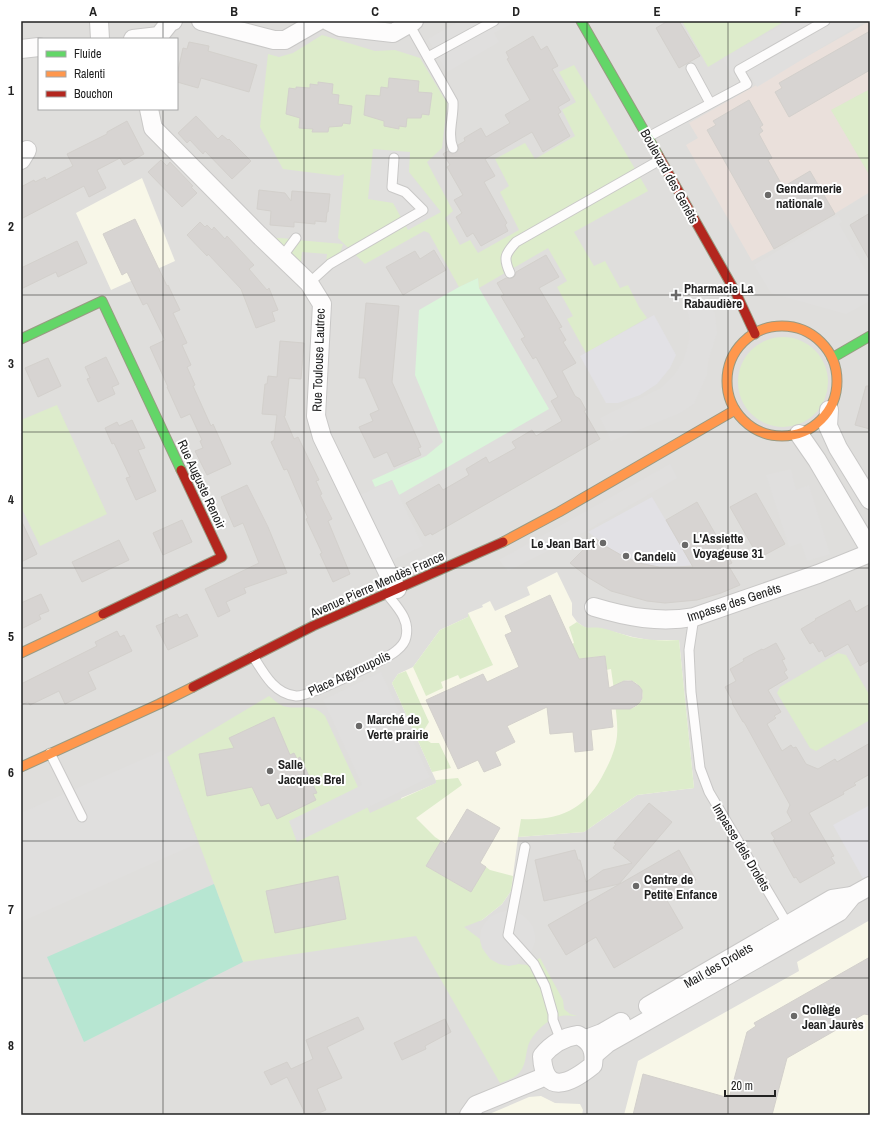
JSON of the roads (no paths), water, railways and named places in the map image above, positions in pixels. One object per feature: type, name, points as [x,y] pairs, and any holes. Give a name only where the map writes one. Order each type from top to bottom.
[{"type":"street","points":[[99,21],[100,38]]},
{"type":"street","points":[[158,38],[170,22],[173,21]]},
{"type":"street","points":[[201,21],[274,40],[285,40],[318,21]]},
{"type":"street","points":[[328,21],[340,26],[393,33],[411,23]]},
{"type":"street","name":"Boulevard des Genêts","points":[[581,21],[736,293],[755,334]]},
{"type":"street","points":[[21,49],[38,48]]},
{"type":"street","name":"Rue Toulouse Lautrec","points":[[149,110],[153,128],[259,236],[310,283],[322,304],[316,416],[322,437],[389,575],[392,591]]},
{"type":"street","name":"Rue Auguste Renoir","points":[[21,339],[102,301],[222,557],[21,652]]},
{"type":"street","points":[[787,326],[798,329],[812,335],[824,345],[832,358],[838,384],[835,398],[821,421],[811,429],[799,434],[781,436],[763,433],[747,424],[735,410],[728,393],[728,373],[732,358],[742,344],[755,334],[765,329],[776,327],[787,326]]},
{"type":"street","points":[[832,358],[870,336]]},
{"type":"street","name":"Avenue Pierre Mendès France","points":[[21,767],[159,704],[313,626],[496,546],[560,512],[735,410]]},
{"type":"street","points":[[829,410],[828,426],[838,448],[870,500]]},
{"type":"street","points":[[799,434],[817,460],[870,550]]},
{"type":"street","name":"Impasse des Genêts","points":[[594,607],[633,617],[648,619],[678,620],[694,617],[818,574],[870,553]]},
{"type":"street","name":"Mail des Drolets","points":[[586,1039],[602,1033],[792,930],[839,912],[852,896],[870,886]]},
{"type":"street","name":"Mail des Drolets","points":[[594,1054],[608,1043],[792,930]]},
{"type":"street","points":[[571,1036],[578,1036],[586,1039],[594,1054],[593,1065],[584,1073],[566,1082],[559,1084],[549,1080],[542,1063],[542,1056],[549,1048],[571,1036]]},
{"type":"street","points":[[469,1115],[476,1105],[546,1075]]},
{"type":"lane","points":[[428,58],[494,21]]},
{"type":"lane","points":[[648,137],[747,84],[739,70],[825,21]]},
{"type":"lane","points":[[411,23],[428,58],[453,102],[450,141],[453,148]]},
{"type":"lane","points":[[691,68],[710,103]]},
{"type":"lane","points":[[310,283],[330,264],[423,210],[405,192],[392,187],[394,158]]},
{"type":"lane","points":[[510,273],[506,262],[507,251],[516,242],[660,160]]},
{"type":"lane","points":[[282,257],[296,238]]},
{"type":"lane","name":"Place Argyroupolis","points":[[253,656],[270,682],[284,692],[297,696],[325,686],[368,667],[396,652],[404,644],[407,636],[407,624],[392,591]]},
{"type":"lane","name":"Impasse dels Drolets","points":[[694,617],[689,650],[691,692],[700,768],[710,792],[792,930]]},
{"type":"lane","points":[[50,753],[82,817]]},
{"type":"lane","points":[[525,847],[508,935],[534,964],[545,986],[553,1014],[553,1020],[561,1041]]},
{"type":"place","name":"Gendarmerie nationale","points":[[768,195]]},
{"type":"place","name":"Pharmacie La Rabaudière","points":[[676,295]]},
{"type":"place","name":"Le Jean Bart","points":[[603,543]]},
{"type":"place","name":"L'Assiette Voyageuse 31","points":[[685,545]]},
{"type":"place","name":"Candelù","points":[[626,556]]},
{"type":"place","name":"Marché de Verte prairie","points":[[359,726]]},
{"type":"place","name":"Salle Jacques Brel","points":[[270,771]]},
{"type":"place","name":"Centre de Petite Enfance","points":[[636,886]]},
{"type":"place","name":"Collège Jean Jaurès","points":[[794,1016]]}]
